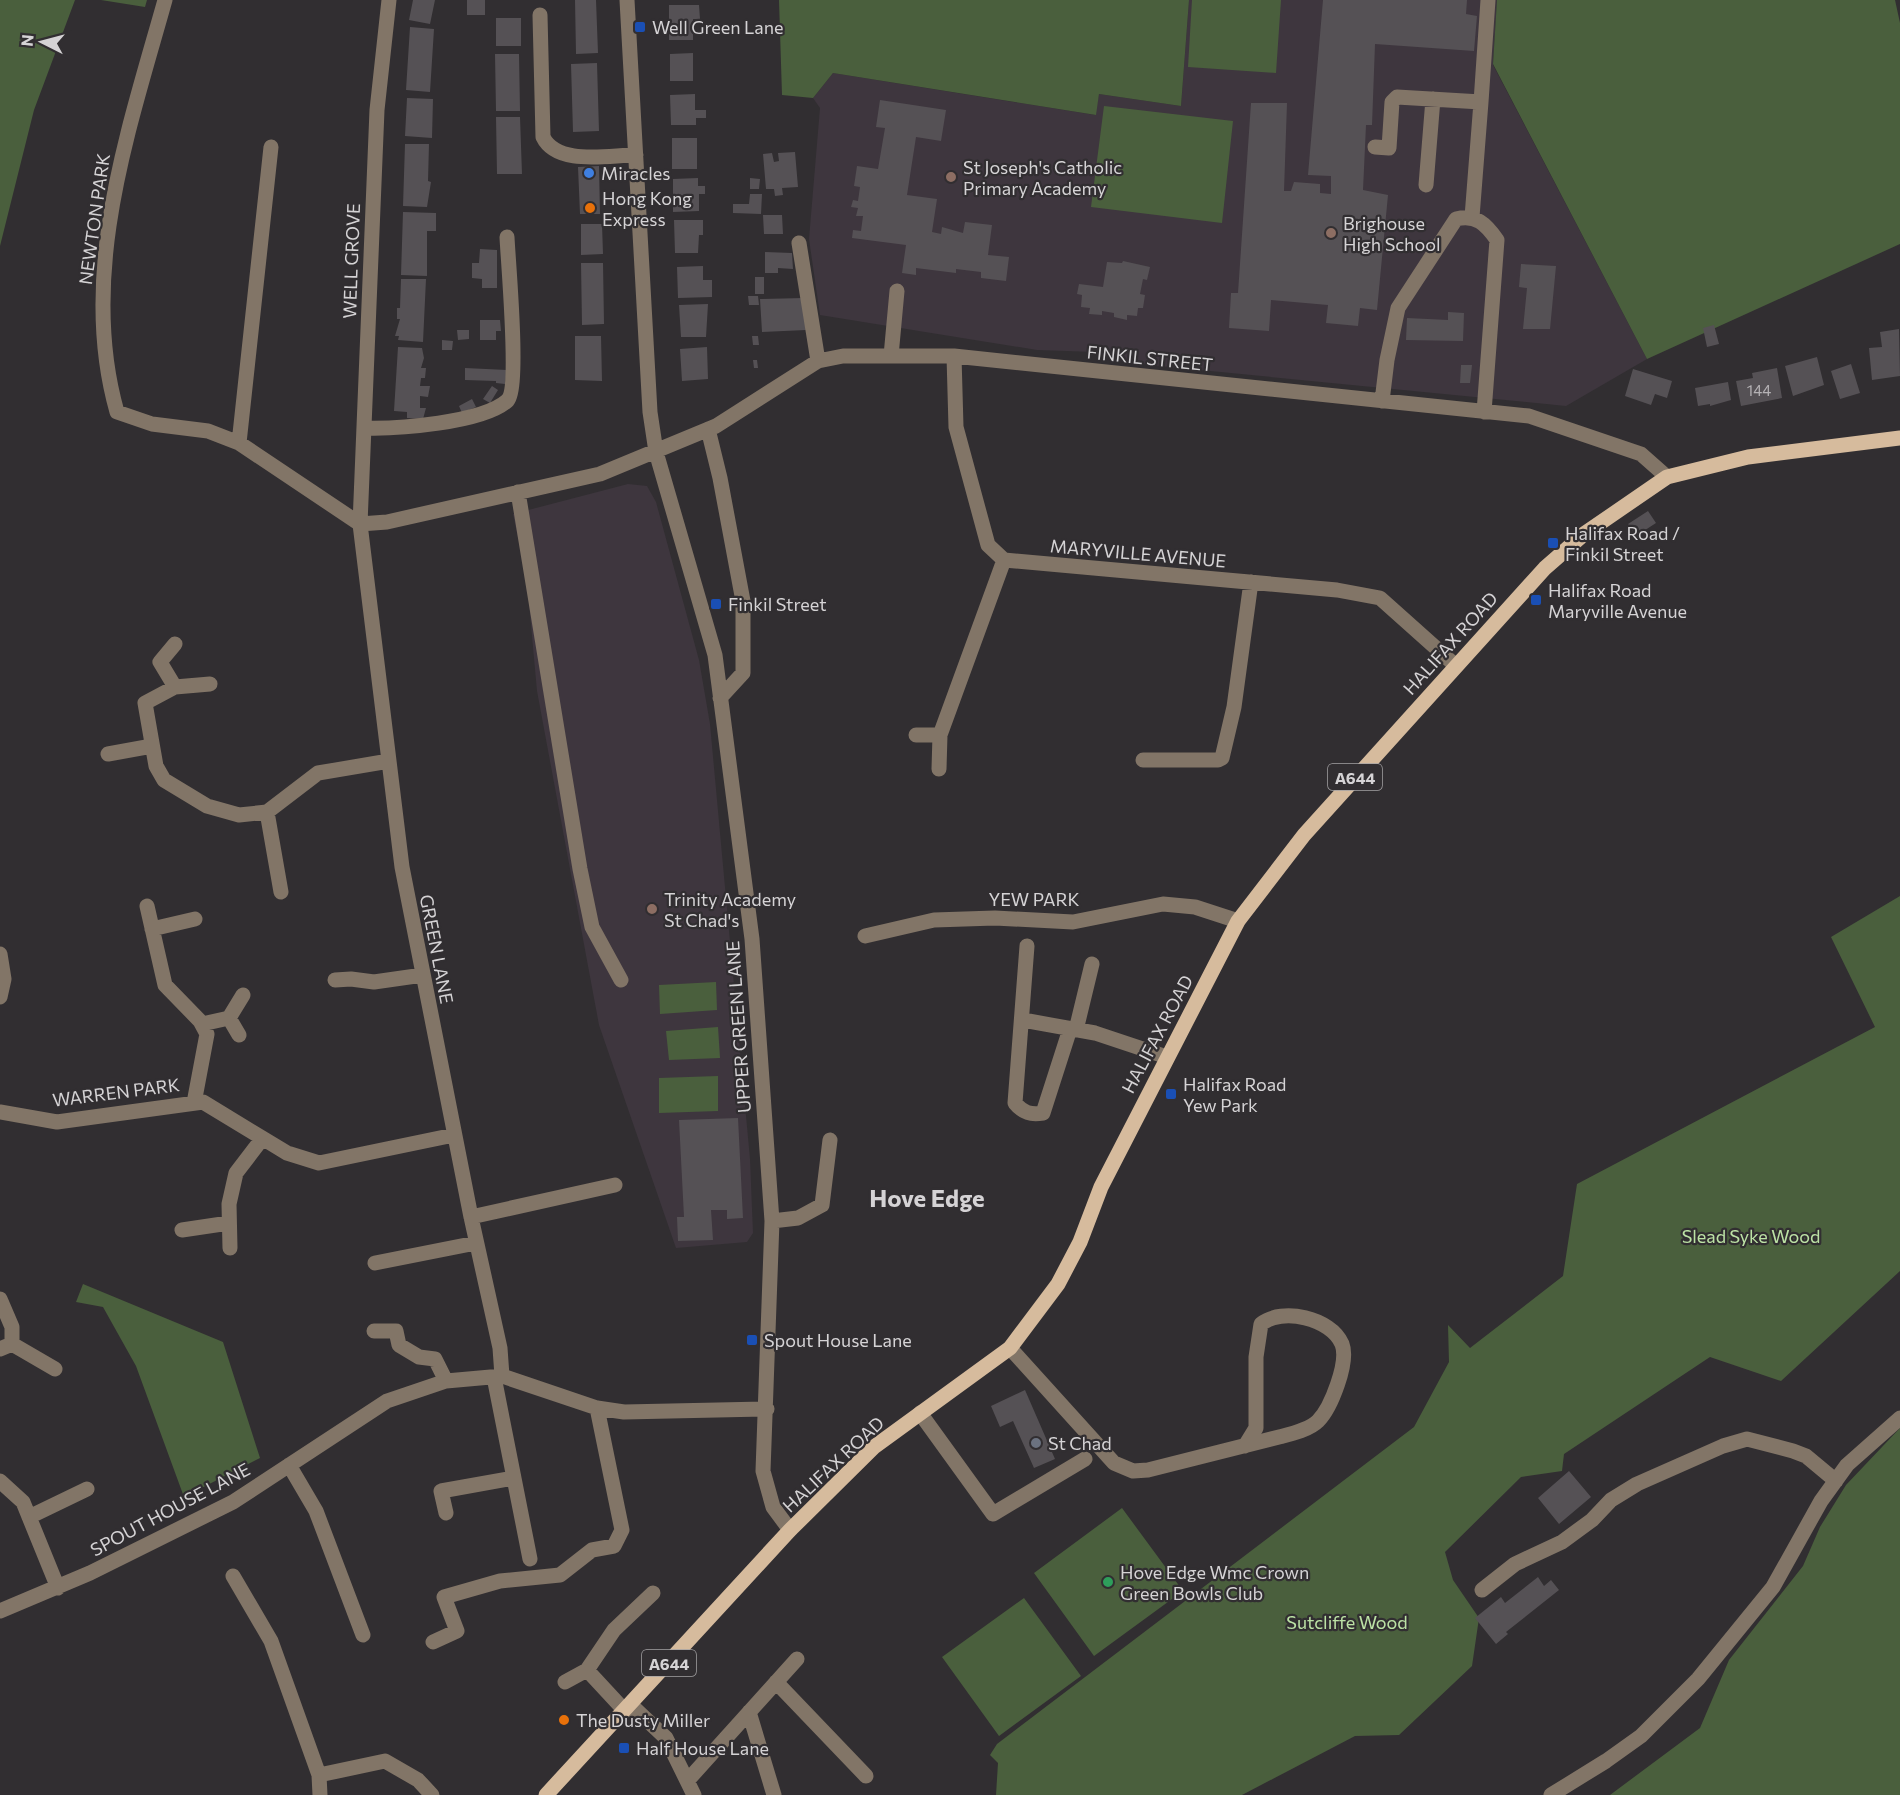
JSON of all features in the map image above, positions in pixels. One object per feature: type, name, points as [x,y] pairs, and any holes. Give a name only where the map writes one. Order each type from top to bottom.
[{"type":"main road","name":"HALIFAX ROAD","points":[[546,1795],[790,1530],[874,1447],[1010,1348],[1058,1284],[1080,1242],[1101,1187],[1238,921],[1304,835],[1455,665],[1545,568],[1584,534],[1667,477],[1748,457],[1900,438]]},
{"type":"street","name":"NEWTON PARK","points":[[165,0],[117,176],[102,284],[108,381],[117,412],[152,424],[208,431],[239,442]]},
{"type":"street","name":"WELL GROVE","points":[[360,524],[377,110],[389,0]]},
{"type":"street","points":[[627,0],[650,412],[656,452]]},
{"type":"street","points":[[1472,217],[1488,0]]},
{"type":"street","points":[[540,15],[543,137],[547,145],[563,154],[577,156],[636,155]]},
{"type":"street","points":[[1375,147],[1389,148],[1392,102],[1396,97],[1481,102]]},
{"type":"street","points":[[1426,185],[1433,99]]},
{"type":"street","points":[[270,147],[239,442],[360,524]]},
{"type":"street","points":[[1382,401],[1398,308],[1456,219],[1472,217],[1487,225],[1497,240],[1484,411]]},
{"type":"street","points":[[364,428],[427,425],[473,416],[507,401],[512,394],[514,369],[507,237]]},
{"type":"street","points":[[799,243],[818,361]]},
{"type":"street","points":[[891,356],[897,291]]},
{"type":"street","name":"FINKIL STREET","points":[[360,524],[387,522],[600,474],[708,429],[818,361],[843,356],[954,356],[1529,416],[1641,454],[1667,477]]},
{"type":"street","points":[[939,769],[940,735],[1004,560],[988,544],[956,427],[954,356]]},
{"type":"street","points":[[708,429],[720,478],[743,601],[743,673],[720,698]]},
{"type":"street","name":"UPPER GREEN LANE","points":[[656,452],[715,655],[752,939],[772,1221],[763,1471],[773,1507],[790,1530]]},
{"type":"street","points":[[518,492],[580,869],[592,927],[621,980]]},
{"type":"street","name":"GREEN LANE","points":[[360,524],[402,867],[476,1243],[500,1348],[498,1377],[530,1559]]},
{"type":"street","name":"MARYVILLE AVENUE","points":[[1004,560],[1337,590],[1380,598],[1455,665]]},
{"type":"street","points":[[1143,760],[1218,760],[1222,758],[1234,707],[1251,582]]},
{"type":"street","points":[[175,644],[160,662],[175,687]]},
{"type":"street","points":[[210,684],[175,687],[145,703],[156,766],[164,780],[207,806],[239,815],[267,812],[318,773],[389,761]]},
{"type":"street","points":[[916,735],[940,735]]},
{"type":"street","points":[[108,754],[152,746]]},
{"type":"street","points":[[267,812],[281,892]]},
{"type":"street","name":"YEW PARK","points":[[865,936],[934,920],[995,918],[1073,922],[1163,904],[1195,907],[1238,921]]},
{"type":"street","points":[[147,906],[165,985],[202,1024],[207,1034],[194,1103]]},
{"type":"street","points":[[152,929],[195,919]]},
{"type":"street","points":[[1027,946],[1015,1103],[1020,1110],[1034,1115],[1043,1113],[1073,1029],[1092,964]]},
{"type":"street","points":[[0,954],[4,979],[0,997]]},
{"type":"street","points":[[335,980],[343,978],[374,982],[423,975]]},
{"type":"street","points":[[202,1024],[229,1018],[243,996]]},
{"type":"street","points":[[229,1018],[239,1035]]},
{"type":"street","points":[[1023,1020],[1095,1033],[1167,1058]]},
{"type":"street","name":"WARREN PARK","points":[[0,1112],[57,1122],[203,1102],[287,1153],[319,1163],[454,1135]]},
{"type":"street","points":[[230,1248],[229,1204],[236,1173],[262,1139]]},
{"type":"street","points":[[772,1221],[798,1218],[822,1205],[830,1140]]},
{"type":"street","points":[[471,1217],[615,1185]]},
{"type":"street","points":[[182,1230],[229,1222]]},
{"type":"street","points":[[375,1263],[476,1243]]},
{"type":"street","points":[[0,1299],[12,1328],[6,1347],[55,1369]]},
{"type":"street","points":[[1010,1348],[1114,1463],[1133,1471],[1148,1470],[1245,1446],[1299,1431],[1318,1421],[1340,1379],[1343,1359],[1343,1345],[1336,1333],[1327,1326],[1290,1316],[1269,1318],[1262,1324],[1256,1357],[1256,1428],[1245,1446]]},
{"type":"street","points":[[374,1331],[396,1331],[399,1345],[419,1357],[435,1359],[446,1382]]},
{"type":"street","name":"SPOUT HOUSE LANE","points":[[0,1611],[58,1588],[233,1502],[387,1401],[446,1382],[498,1377],[597,1408],[624,1412],[767,1409]]},
{"type":"street","points":[[433,1642],[457,1631],[444,1597],[500,1581],[560,1575],[592,1550],[614,1546],[622,1530],[597,1408]]},
{"type":"street","points":[[920,1413],[993,1514],[1084,1459]]},
{"type":"street","points":[[1551,1795],[1641,1736],[1698,1679],[1773,1587],[1821,1501],[1848,1465],[1900,1418]]},
{"type":"street","points":[[1482,1590],[1515,1564],[1562,1542],[1592,1520],[1611,1500],[1637,1484],[1723,1446],[1747,1439],[1793,1451],[1806,1456],[1836,1481]]},
{"type":"street","points":[[289,1465],[315,1511],[363,1635]]},
{"type":"street","points":[[446,1513],[441,1491],[514,1478]]},
{"type":"street","points":[[0,1481],[23,1502],[58,1588]]},
{"type":"street","points":[[29,1517],[87,1490]]},
{"type":"street","points":[[233,1576],[271,1641],[319,1775],[320,1795]]},
{"type":"street","points":[[565,1682],[587,1670],[614,1630],[653,1593]]},
{"type":"street","points":[[688,1780],[797,1659]]},
{"type":"street","points":[[587,1670],[628,1708],[666,1738],[694,1795]]},
{"type":"street","points":[[776,1682],[866,1776]]},
{"type":"street","points":[[749,1712],[774,1795]]},
{"type":"street","points":[[319,1775],[385,1761],[418,1780],[432,1795]]},
{"type":"shaded area","name":"Brighouse High School","points":[[1189,0],[1497,0],[1493,65],[1647,359],[1566,406],[1149,365],[1095,352],[1037,350],[820,315],[809,239],[820,108],[813,98],[833,73],[1095,115],[1099,94],[1181,106]]},
{"type":"shaded area","name":"Trinity Academy St Chad's","points":[[628,484],[647,486],[656,502],[699,660],[710,724],[750,1159],[753,1233],[747,1242],[676,1248],[599,1025],[537,691],[527,581],[513,514]]},
{"type":"green space","points":[[0,0],[75,0],[34,110],[0,246]]},
{"type":"green space","points":[[101,0],[147,0],[145,7]]},
{"type":"green space","points":[[779,0],[1189,0],[1181,106],[1099,94],[1096,115],[833,73],[813,98],[782,95]]},
{"type":"green space","points":[[1192,0],[1281,0],[1276,73],[1188,67]]},
{"type":"green space","points":[[1497,0],[1895,0],[1900,23],[1900,244],[1647,359],[1493,64]]},
{"type":"green space","points":[[1104,106],[1233,121],[1222,223],[1091,207]]},
{"type":"green space","points":[[1900,896],[1900,1271],[1781,1381],[1710,1357],[1564,1454],[1562,1471],[1521,1477],[1445,1552],[1453,1580],[1479,1618],[1472,1666],[1399,1735],[1355,1736],[1242,1795],[996,1795],[998,1763],[990,1755],[997,1744],[1414,1427],[1449,1362],[1448,1325],[1470,1348],[1563,1276],[1577,1184],[1875,1027],[1831,937]]},
{"type":"green space","points":[[716,982],[717,1010],[660,1014],[659,985]]},
{"type":"green space","points":[[718,1027],[720,1058],[669,1060],[666,1031]]},
{"type":"green space","points":[[718,1076],[718,1111],[659,1113],[659,1078]]},
{"type":"green space","points":[[83,1284],[223,1342],[260,1458],[184,1497],[136,1366],[103,1307],[76,1302]]},
{"type":"green space","points":[[1900,1428],[1900,1795],[1610,1795],[1700,1728],[1729,1660],[1803,1566],[1820,1527],[1846,1485]]},
{"type":"green space","name":"Hove Edge Wmc Crown Green Bowls Club","points":[[1122,1508],[1183,1591],[1094,1656],[1034,1573]]},
{"type":"green space","points":[[1024,1598],[1081,1676],[999,1736],[942,1657]]},
{"type":"building","points":[[413,0],[435,0],[430,24],[409,20]]},
{"type":"building","points":[[467,0],[485,0],[485,15],[467,15]]},
{"type":"building","points":[[575,0],[596,0],[598,53],[576,54]]},
{"type":"building","points":[[1323,0],[1467,0],[1466,14],[1477,16],[1474,51],[1375,44],[1372,125],[1366,125],[1363,190],[1388,195],[1377,310],[1360,308],[1358,326],[1326,323],[1328,305],[1271,300],[1269,331],[1229,328],[1231,293],[1238,293],[1251,103],[1287,103],[1284,191],[1291,191],[1294,182],[1320,184],[1320,193],[1331,194],[1331,176],[1308,175]]},
{"type":"building","points":[[669,5],[699,5],[700,19],[693,19],[693,40],[669,40]]},
{"type":"building","points":[[496,18],[521,18],[521,46],[496,46]]},
{"type":"building","points":[[410,27],[434,29],[430,92],[406,90]]},
{"type":"building","points":[[693,53],[693,81],[670,81],[670,54]]},
{"type":"building","points":[[495,54],[519,54],[520,111],[496,111]]},
{"type":"building","points":[[597,63],[599,131],[573,132],[571,64]]},
{"type":"building","points":[[695,94],[695,110],[706,110],[706,118],[696,118],[696,125],[671,125],[670,95]]},
{"type":"building","points":[[407,98],[433,99],[432,138],[405,136]]},
{"type":"building","points":[[880,100],[946,110],[941,141],[916,137],[907,195],[937,199],[932,232],[941,234],[942,227],[963,233],[965,222],[992,225],[988,255],[1009,257],[1006,281],[981,278],[981,272],[956,269],[956,273],[916,268],[916,275],[902,273],[906,245],[852,238],[853,230],[861,231],[863,216],[856,216],[858,208],[851,207],[853,200],[858,201],[860,187],[854,186],[857,166],[878,169],[885,128],[876,127]]},
{"type":"building","points":[[496,117],[520,117],[522,174],[497,174]]},
{"type":"building","points":[[672,138],[697,138],[697,169],[672,169]]},
{"type":"building","points":[[405,144],[429,144],[428,181],[431,182],[427,207],[403,206]]},
{"type":"building","points":[[795,152],[798,187],[782,188],[783,195],[775,196],[774,189],[766,189],[763,154],[772,153],[774,162],[779,161],[778,153]]},
{"type":"building","points":[[599,166],[600,214],[580,214],[578,167]]},
{"type":"building","points":[[698,178],[698,186],[705,186],[705,194],[699,194],[699,211],[673,212],[673,179]]},
{"type":"building","points":[[750,178],[760,179],[759,189],[750,189]]},
{"type":"building","points":[[750,194],[762,194],[761,214],[733,213],[733,204],[749,204]]},
{"type":"building","points":[[403,212],[436,213],[436,231],[427,231],[427,276],[401,275]]},
{"type":"building","points":[[763,215],[782,215],[783,234],[764,234]]},
{"type":"building","points":[[674,220],[703,220],[703,235],[699,235],[698,253],[675,253]]},
{"type":"building","points":[[581,224],[602,224],[603,254],[581,255]]},
{"type":"building","points":[[480,249],[497,250],[497,288],[482,288],[482,279],[472,278],[472,263],[479,263]]},
{"type":"building","points":[[765,252],[792,253],[793,269],[778,268],[778,273],[765,273]]},
{"type":"building","points":[[1123,261],[1150,267],[1147,280],[1143,279],[1140,294],[1145,295],[1143,308],[1138,308],[1137,316],[1127,315],[1127,320],[1114,317],[1114,313],[1102,311],[1102,315],[1089,314],[1090,308],[1081,307],[1082,295],[1077,294],[1079,284],[1103,287],[1107,262],[1122,263]]},
{"type":"building","points":[[581,263],[603,263],[604,324],[582,325]]},
{"type":"building","points":[[1521,264],[1556,266],[1550,329],[1523,329],[1527,288],[1519,287]]},
{"type":"building","points":[[703,266],[703,280],[712,280],[712,297],[678,298],[677,267]]},
{"type":"building","points":[[755,277],[764,277],[764,294],[755,294]]},
{"type":"building","points":[[401,279],[426,279],[423,342],[398,340],[399,336],[395,336],[400,319],[397,319],[397,308],[400,308]]},
{"type":"building","points":[[748,296],[758,296],[759,305],[749,305]]},
{"type":"building","points":[[804,298],[806,330],[762,332],[760,299]]},
{"type":"building","points":[[708,304],[706,337],[681,337],[679,305]]},
{"type":"building","points":[[1448,312],[1464,313],[1463,341],[1406,340],[1407,318],[1448,320]]},
{"type":"building","points":[[480,320],[500,320],[501,331],[496,331],[496,340],[480,340]]},
{"type":"building","points":[[1714,325],[1719,344],[1707,347],[1703,328]]},
{"type":"building","points":[[1899,329],[1900,376],[1872,380],[1869,348],[1882,347],[1880,332]]},
{"type":"building","points":[[457,330],[469,330],[469,339],[458,340]]},
{"type":"building","points":[[575,336],[601,336],[602,381],[575,380]]},
{"type":"building","points":[[752,336],[758,336],[759,345],[753,345]]},
{"type":"building","points":[[442,340],[453,341],[452,350],[442,350]]},
{"type":"building","points":[[398,347],[422,348],[424,358],[421,368],[426,368],[425,378],[421,378],[420,386],[430,386],[428,397],[420,396],[420,408],[426,408],[423,419],[407,418],[407,412],[394,411]]},
{"type":"building","points":[[707,347],[708,379],[682,381],[680,349]]},
{"type":"building","points":[[1817,357],[1824,385],[1793,396],[1785,366]]},
{"type":"building","points":[[753,360],[757,360],[758,368],[754,368]]},
{"type":"building","points":[[1851,364],[1860,393],[1840,399],[1831,371]]},
{"type":"building","points":[[1461,365],[1472,365],[1470,383],[1460,383]]},
{"type":"building","points":[[465,368],[507,370],[505,384],[496,383],[496,381],[465,380]]},
{"type":"building","points":[[1777,368],[1782,398],[1741,406],[1736,381],[1753,378],[1752,373]]},
{"type":"building","points":[[1633,369],[1672,381],[1667,398],[1655,394],[1651,405],[1625,396]]},
{"type":"building","points":[[1728,382],[1731,400],[1710,406],[1710,404],[1698,406],[1695,388]]},
{"type":"building","points":[[492,386],[498,390],[490,403],[483,399]]},
{"type":"building","points":[[472,399],[476,407],[462,413],[459,406]]},
{"type":"building","points":[[1648,511],[1656,523],[1636,536],[1628,524]]},
{"type":"building","points":[[738,1118],[743,1218],[727,1219],[727,1210],[711,1210],[713,1240],[678,1241],[677,1217],[684,1217],[679,1120]]},
{"type":"building","name":"St Chad","points":[[1025,1390],[1055,1459],[1034,1468],[1013,1421],[1000,1427],[991,1406]]},
{"type":"building","points":[[1569,1471],[1591,1497],[1559,1524],[1538,1498]]},
{"type":"building","points":[[1538,1577],[1544,1586],[1551,1580],[1559,1590],[1506,1632],[1508,1634],[1496,1644],[1475,1618],[1501,1597],[1505,1603]]},
{"type":"place","name":"Well Green Lane","points":[[640,27]]},
{"type":"place","name":"Miracles","points":[[589,173]]},
{"type":"place","name":"St Joseph's Catholic Primary Academy","points":[[951,177]]},
{"type":"place","name":"Hong Kong Express","points":[[590,208]]},
{"type":"place","name":"Brighouse High School","points":[[1331,233]]},
{"type":"place","name":"Halifax Road / Finkil Street","points":[[1553,543]]},
{"type":"place","name":"Halifax Road Maryville Avenue","points":[[1536,600]]},
{"type":"place","name":"Finkil Street","points":[[716,604]]},
{"type":"place","name":"Trinity Academy St Chad's","points":[[652,909]]},
{"type":"place","name":"Halifax Road Yew Park","points":[[1171,1094]]},
{"type":"place","name":"Spout House Lane","points":[[752,1340]]},
{"type":"place","name":"St Chad","points":[[1036,1443]]},
{"type":"place","name":"Hove Edge Wmc Crown Green Bowls Club","points":[[1108,1582]]},
{"type":"place","name":"The Dusty Miller","points":[[564,1720]]},
{"type":"place","name":"Half House Lane","points":[[624,1748]]},
{"type":"district","name":"Hove Edge","points":[[927,1197]]},
{"type":"park label","name":"Slead Syke Wood","points":[[1751,1236]]},
{"type":"park label","name":"Sutcliffe Wood","points":[[1347,1622]]}]
